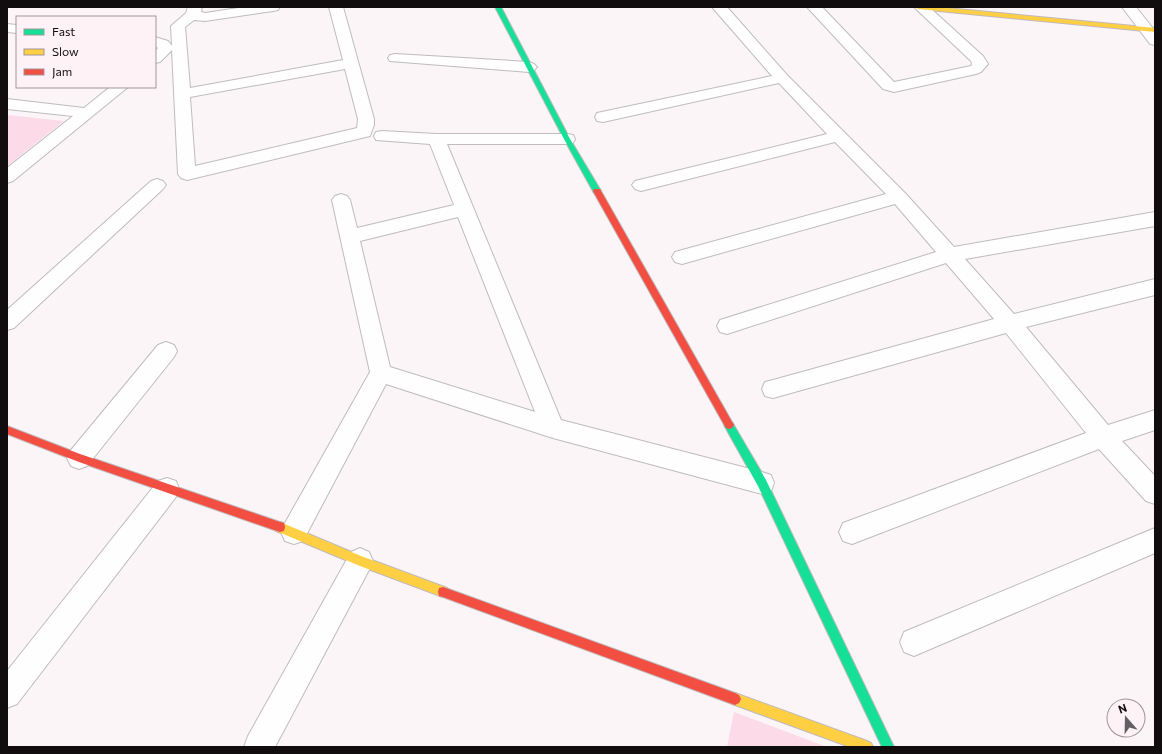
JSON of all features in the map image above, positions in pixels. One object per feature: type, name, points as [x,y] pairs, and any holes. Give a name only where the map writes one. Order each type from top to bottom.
[{"type":"street","points":[[273,7],[205,17],[194,12],[178,26],[187,174],[364,132],[366,119],[336,7]]},
{"type":"street","points":[[498,7],[568,139],[762,483],[888,747]]},
{"type":"street","points":[[719,7],[782,78],[898,197],[1010,323],[1103,437],[1155,493]]},
{"type":"street","points":[[814,7],[889,86],[894,87],[976,70],[980,64],[978,59],[921,7]]},
{"type":"street","points":[[918,7],[1150,29]]},
{"type":"street","points":[[1129,7],[1150,29],[1155,42]]},
{"type":"street","points":[[156,42],[163,44],[166,48],[156,58]]},
{"type":"street","points":[[395,58],[529,67]]},
{"type":"street","points":[[182,94],[351,63]]},
{"type":"street","points":[[603,117],[782,78]]},
{"type":"street","points":[[7,177],[119,88]]},
{"type":"street","points":[[7,104],[88,113]]},
{"type":"street","points":[[382,136],[436,139],[568,139]]},
{"type":"street","points":[[641,185],[839,136]]},
{"type":"street","points":[[436,139],[553,428]]},
{"type":"street","points":[[7,322],[157,185]]},
{"type":"street","points":[[682,257],[898,197]]},
{"type":"street","points":[[294,532],[381,373],[341,200]]},
{"type":"street","points":[[349,237],[464,209]]},
{"type":"street","points":[[727,326],[950,255],[1155,219]]},
{"type":"street","points":[[773,389],[1010,323],[1155,287]]},
{"type":"street","points":[[79,458],[166,350]]},
{"type":"street","points":[[381,373],[553,428],[762,483]]},
{"type":"street","points":[[852,532],[1103,437],[1155,420]]},
{"type":"street","points":[[7,430],[79,458],[294,532],[360,560],[867,747]]},
{"type":"street","points":[[7,694],[167,489]]},
{"type":"street","points":[[914,642],[1155,540]]},
{"type":"street","points":[[259,747],[360,560]]},
{"type":"shaded area","points":[[7,115],[64,121],[7,166]]},
{"type":"shaded area","points":[[734,712],[827,747],[727,747]]},
{"type":"traffic: fast","points":[[498,7],[567,139],[597,191]]},
{"type":"traffic: fast","points":[[729,425],[762,483],[888,747]]},
{"type":"traffic: slow","points":[[918,7],[1155,30]]},
{"type":"traffic: slow","points":[[280,527],[360,561],[443,592]]},
{"type":"traffic: slow","points":[[735,699],[867,747]]},
{"type":"traffic: jam","points":[[597,191],[729,425]]},
{"type":"traffic: jam","points":[[7,430],[79,458],[280,527]]},
{"type":"traffic: jam","points":[[443,592],[735,699]]}]
